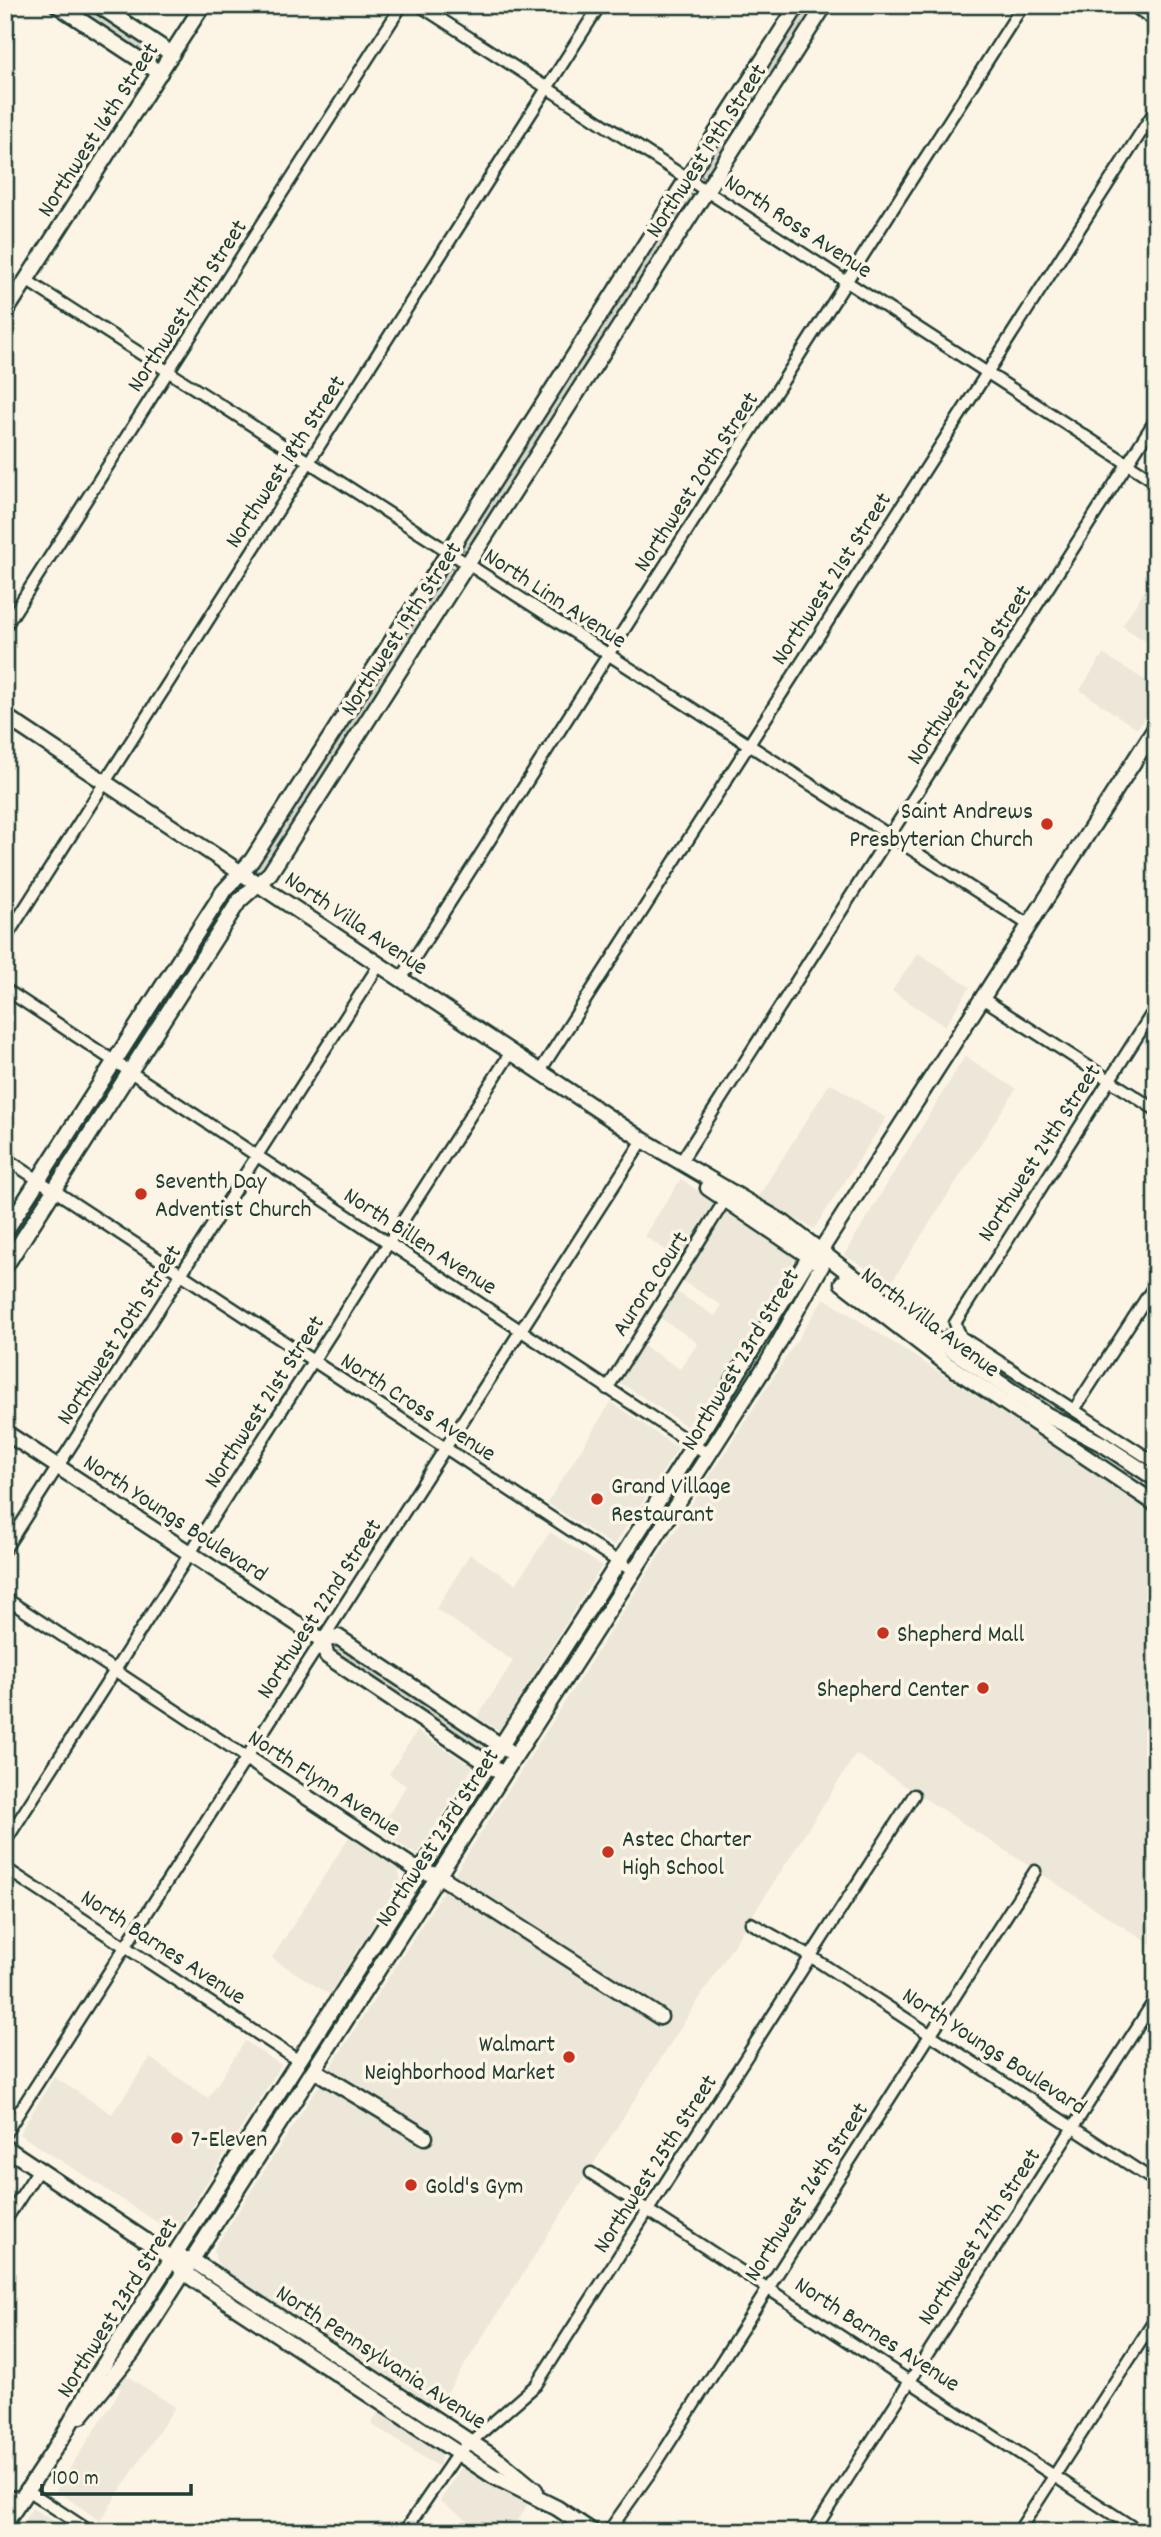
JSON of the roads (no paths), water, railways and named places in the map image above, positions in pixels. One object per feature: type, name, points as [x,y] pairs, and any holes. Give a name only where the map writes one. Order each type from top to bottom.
[{"type":"street","points":[[57,5],[160,73]]},
{"type":"street","points":[[98,5],[172,54]]},
{"type":"street","name":"Northwest 16th Street","points":[[5,313],[203,5]]},
{"type":"street","name":"Northwest 17th Street","points":[[5,627],[402,5]]},
{"type":"street","name":"North Ross Avenue","points":[[419,5],[1156,482]]},
{"type":"street","name":"Northwest 18th Street","points":[[5,940],[600,5]]},
{"type":"street","name":"Northwest 19th Street","points":[[5,1232],[223,892],[252,860],[798,5]]},
{"type":"street","name":"Northwest 19th Street","points":[[5,1268],[239,901],[270,873],[825,5]]},
{"type":"street","name":"Northwest 20th Street","points":[[401,979],[1023,5]]},
{"type":"street","points":[[1135,5],[1156,19]]},
{"type":"street","name":"Northwest 21st Street","points":[[540,1071],[1156,108]]},
{"type":"street","name":"North Linn Avenue","points":[[26,280],[1029,925]]},
{"type":"street","name":"Northwest 22nd Street","points":[[682,1165],[889,835],[1156,419]]},
{"type":"street","name":"North Villa Avenue","points":[[5,716],[643,1140],[784,1223],[817,1257],[947,1364],[1156,1504]]},
{"type":"street","name":"Northwest 23rd Street","points":[[5,2524],[64,2436],[109,2357],[348,1981],[619,1563],[776,1310],[817,1257],[1155,728]]},
{"type":"street","name":"Northwest 20th Street","points":[[5,1549],[379,965]]},
{"type":"street","name":"North Billen Avenue","points":[[5,989],[709,1455]]},
{"type":"street","points":[[982,998],[1156,1110]]},
{"type":"street","name":"Northwest 24th Street","points":[[956,1320],[1156,1007]]},
{"type":"street","name":"Northwest 21st Street","points":[[5,1842],[511,1052]]},
{"type":"street","name":"Northwest 22nd Street","points":[[5,2134],[643,1140]]},
{"type":"street","name":"North Cross Avenue","points":[[5,1158],[634,1572]]},
{"type":"street","name":"North Villa Avenue","points":[[682,1165],[725,1200],[817,1257],[835,1265],[1047,1415],[1104,1445],[1156,1479]]},
{"type":"street","name":"Aurora Court","points":[[607,1389],[725,1200]]},
{"type":"street","name":"Northwest 23rd Street","points":[[64,2436],[123,2366],[740,1407],[792,1320],[817,1257]]},
{"type":"street","points":[[1074,1410],[1156,1283]]},
{"type":"street","points":[[776,1310],[792,1320]]},
{"type":"street","name":"North Villa Avenue","points":[[956,1320],[955,1326],[961,1337],[1156,1463]]},
{"type":"street","points":[[751,1352],[768,1362]]},
{"type":"street","points":[[723,1397],[740,1407]]},
{"type":"street","points":[[1047,1415],[1075,1450],[1104,1445]]},
{"type":"street","name":"North Youngs Boulevard","points":[[5,1432],[322,1640],[327,1656],[504,1774]]},
{"type":"street","points":[[649,1515],[686,1491],[681,1465]]},
{"type":"street","name":"North Flynn Avenue","points":[[5,1598],[419,1871],[438,1875],[660,2017]]},
{"type":"street","name":"North Youngs Boulevard","points":[[322,1640],[338,1637],[516,1756]]},
{"type":"street","points":[[550,1669],[566,1679]]},
{"type":"street","name":"Northwest 25th Street","points":[[404,2532],[458,2453],[536,2385],[914,1795]]},
{"type":"street","name":"North Barnes Avenue","points":[[5,1868],[299,2061]]},
{"type":"street","name":"Northwest 26th Street","points":[[608,2532],[658,2461],[1035,1871]]},
{"type":"street","name":"North Youngs Boulevard","points":[[751,1923],[810,1956],[1156,2182]]},
{"type":"street","points":[[379,1933],[395,1943]]},
{"type":"street","points":[[348,1981],[364,1991]]},
{"type":"street","name":"Northwest 27th Street","points":[[813,2532],[1156,1998]]},
{"type":"street","points":[[310,2044],[314,2070]]},
{"type":"street","points":[[281,2089],[314,2070]]},
{"type":"street","points":[[314,2070],[425,2137]]},
{"type":"street","name":"North Pennsylvania Avenue","points":[[5,2147],[173,2259],[184,2272],[493,2476],[556,2508],[593,2532]]},
{"type":"street","points":[[5,2221],[39,2169]]},
{"type":"street","name":"North Barnes Avenue","points":[[591,2173],[1140,2532]]},
{"type":"street","name":"North Pennsylvania Avenue","points":[[173,2259],[192,2260],[364,2371],[501,2462],[556,2508]]},
{"type":"street","points":[[1018,2532],[1156,2318]]},
{"type":"street","points":[[109,2357],[123,2366]]},
{"type":"street","points":[[355,2385],[364,2371]]},
{"type":"street","points":[[400,2414],[408,2401]]},
{"type":"street","points":[[5,2496],[25,2494],[92,2532]]},
{"type":"place","name":"Saint Andrews Presbyterian Church","points":[[1047,824]]},
{"type":"place","name":"Seventh Day Adventist Church","points":[[141,1194]]},
{"type":"place","name":"Grand Village Restaurant","points":[[597,1499]]},
{"type":"place","name":"Shepherd Mall","points":[[883,1633]]},
{"type":"place","name":"Shepherd Center","points":[[983,1688]]},
{"type":"place","name":"Astec Charter High School","points":[[608,1852]]},
{"type":"place","name":"Walmart Neighborhood Market","points":[[569,2057]]},
{"type":"place","name":"7-Eleven","points":[[177,2138]]},
{"type":"place","name":"Gold's Gym","points":[[411,2185]]}]
